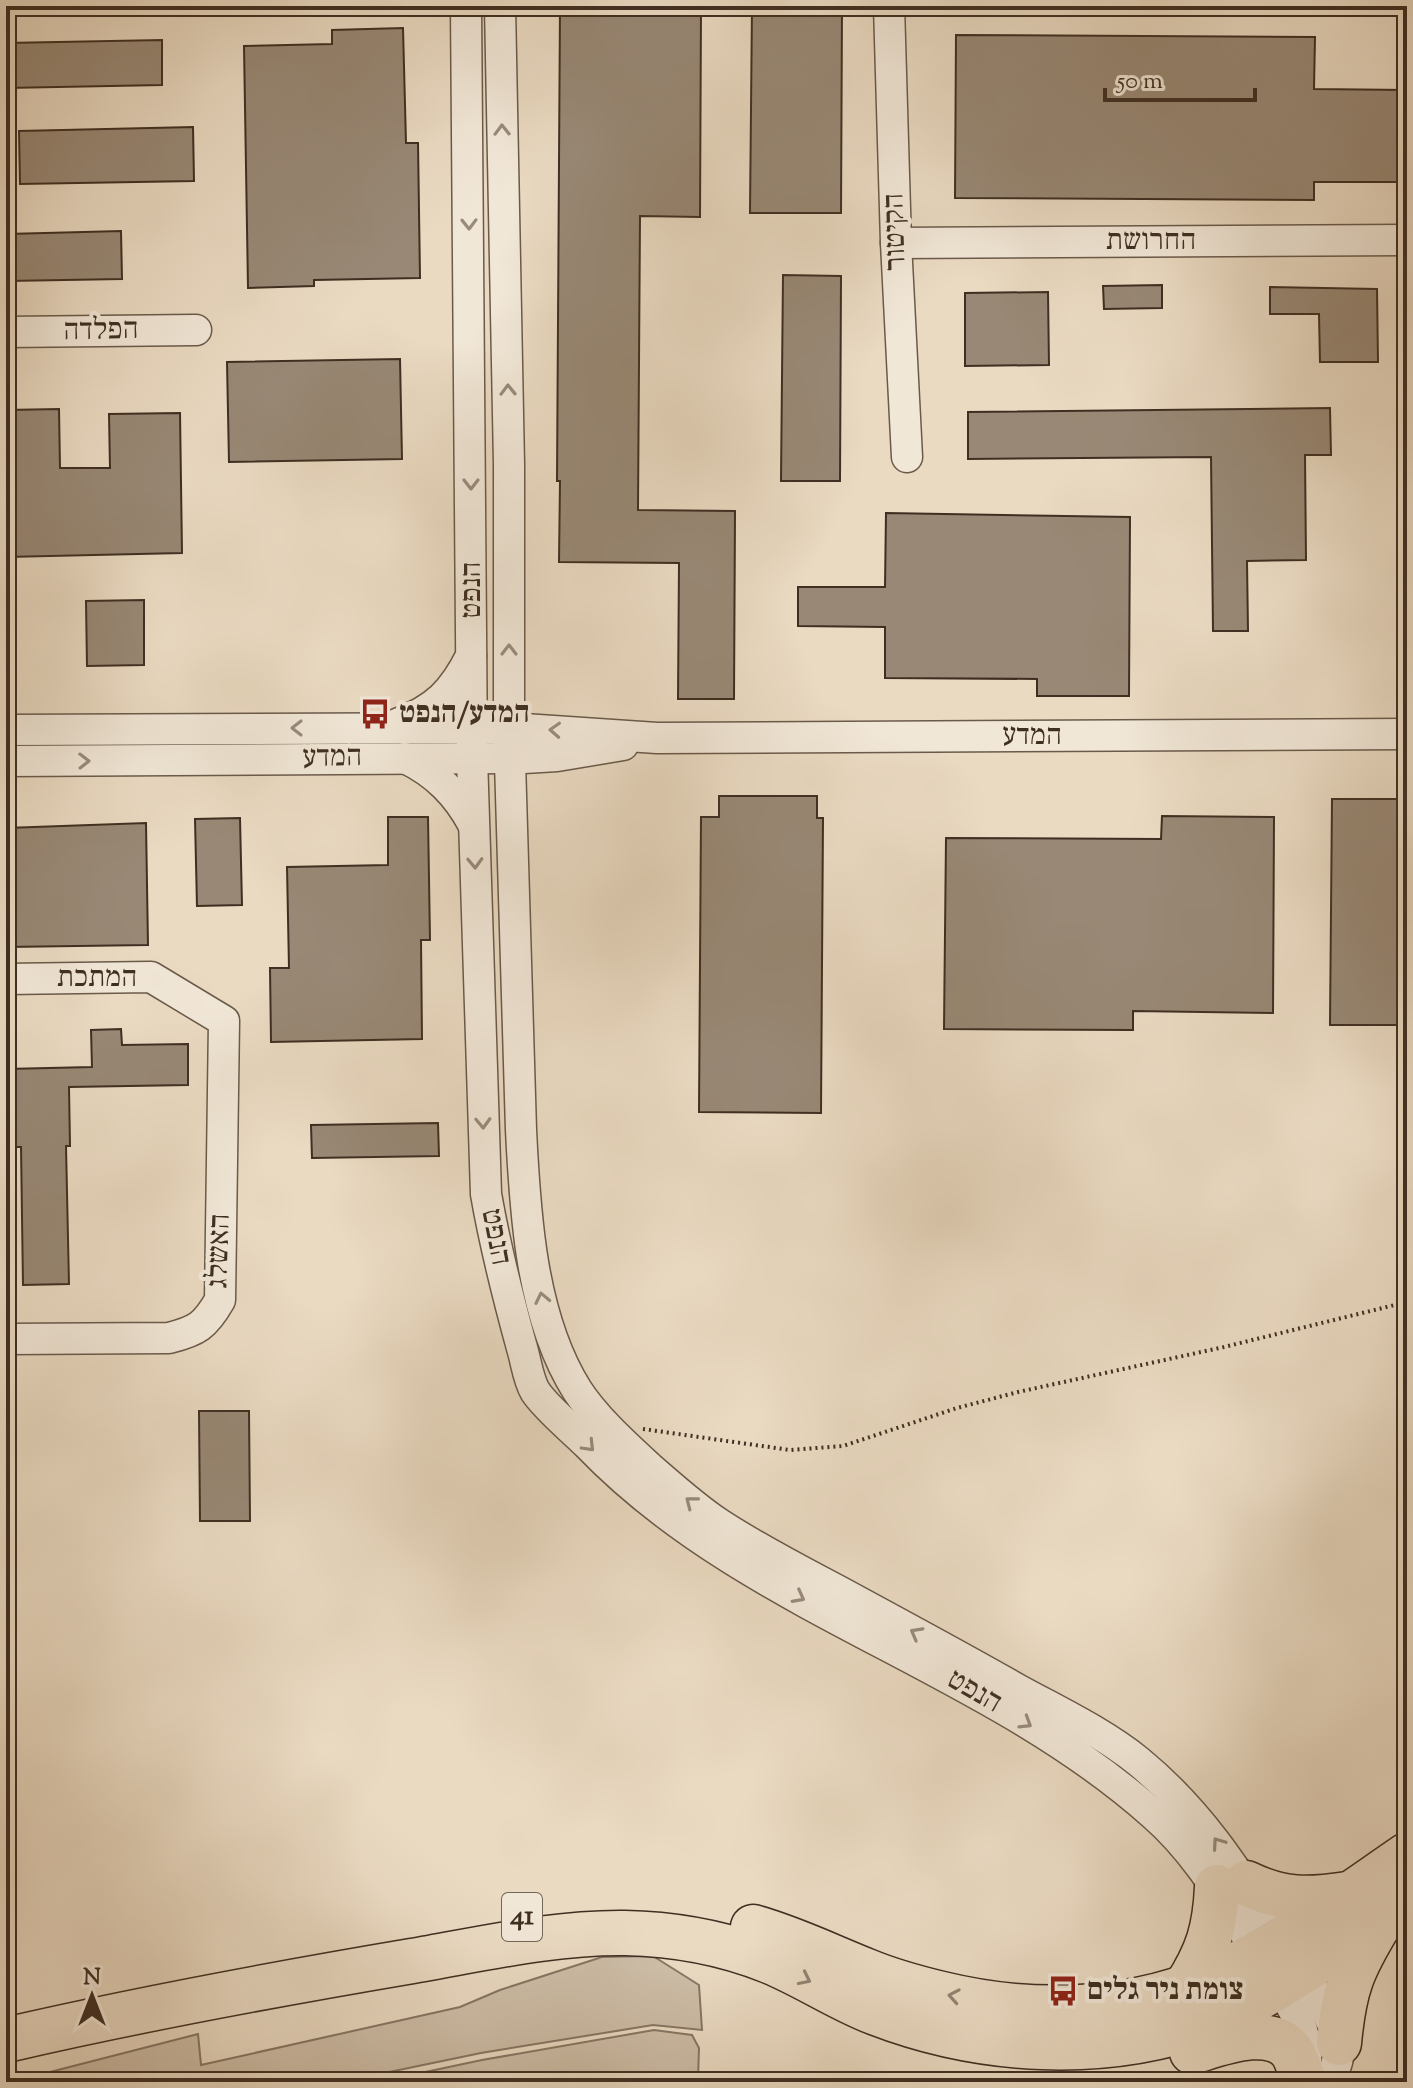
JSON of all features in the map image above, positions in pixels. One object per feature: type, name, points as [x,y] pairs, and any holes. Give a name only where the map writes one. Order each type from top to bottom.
[{"type":"highway","name":"41","points":[[6,2040],[300,1980],[564,1935],[625,1933],[686,1938],[721,1945],[769,1961],[875,2013],[928,2029],[982,2041],[1053,2047],[1101,2046],[1177,2032],[1211,2021],[1280,1962],[1350,1894],[1407,1855]]},
{"type":"highway","points":[[1185,1988],[1211,1940],[1216,1914],[1232,1885],[1283,1898],[1312,1899],[1350,1894]]},
{"type":"highway","points":[[1053,2047],[1107,2059],[1163,2060],[1254,2036],[1283,2044],[1317,2071],[1362,1951],[1399,1899]]},
{"type":"highway","name":"41","points":[[6,2014],[275,1958],[555,1911],[626,1906],[668,1907],[761,1929],[892,1979],[944,1995],[1031,2007],[1114,2003],[1185,1988],[1280,1962],[1399,1899]]},
{"type":"street","name":"הנפט","points":[[466,6],[472,743],[486,1194],[498,1260],[534,1390],[613,1471],[704,1542],[754,1574],[978,1693],[1052,1739],[1115,1783],[1232,1885]]},
{"type":"street","name":"הנפט","points":[[500,6],[509,465],[510,743],[521,1130],[524,1190],[532,1252],[546,1320],[559,1357],[578,1392],[605,1423],[664,1480],[716,1522],[1076,1721],[1135,1759],[1178,1796],[1209,1831],[1232,1885],[1280,1962],[1317,2071]]},
{"type":"street","name":"הקיטור","points":[[889,6],[896,243],[907,457]]},
{"type":"street","name":"החרושת","points":[[896,243],[1407,240]]},
{"type":"street","name":"הפלדה","points":[[6,332],[196,330]]},
{"type":"street","points":[[388,727],[415,717],[443,698],[455,686],[472,654]]},
{"type":"street","name":"המדע","points":[[6,730],[388,727],[472,743],[657,738],[1407,734]]},
{"type":"street","name":"המדע","points":[[510,743],[557,756],[657,738]]},
{"type":"street","name":"המדע","points":[[6,761],[405,758],[472,743]]},
{"type":"street","points":[[512,823],[529,779],[546,761],[557,756]]},
{"type":"street","points":[[405,758],[445,784],[474,826]]},
{"type":"street","name":"המתכת","points":[[6,979],[151,977],[224,1021]]},
{"type":"street","name":"האשלג","points":[[6,1339],[169,1338],[195,1331],[210,1317],[220,1300],[224,1021]]},
{"type":"street","name":"הנפט","points":[[1280,1962],[1307,2045],[1308,2059],[1317,2071]]},
{"type":"path","points":[[605,1423],[790,1450],[843,1446],[957,1408],[1018,1392],[1224,1347],[1407,1302]]},
{"type":"shaded area","points":[[653,1956],[699,1985],[702,2030],[653,2025],[481,2053],[341,2082],[11,2082],[198,2034],[201,2065],[460,2007],[500,1990],[602,1957]]},
{"type":"shaded area","points":[[654,2030],[692,2035],[699,2048],[698,2079],[378,2082],[482,2060]]},
{"type":"building","points":[[560,6],[701,6],[700,217],[640,216],[638,510],[735,511],[734,699],[678,699],[679,563],[559,562]]},
{"type":"building","points":[[752,6],[842,6],[841,213],[750,213]]},
{"type":"building","points":[[403,28],[406,143],[418,143],[420,278],[314,280],[314,286],[248,288],[244,46],[332,44],[332,30]]},
{"type":"building","points":[[956,35],[1315,37],[1314,89],[1407,90],[1407,182],[1314,182],[1314,200],[955,198]]},
{"type":"building","points":[[162,40],[162,85],[6,88],[6,43]]},
{"type":"building","points":[[193,127],[194,181],[20,184],[19,131]]},
{"type":"building","points":[[121,231],[122,279],[7,281],[7,234]]},
{"type":"building","points":[[783,275],[841,276],[840,481],[781,481]]},
{"type":"building","points":[[1162,285],[1162,308],[1104,309],[1103,286]]},
{"type":"building","points":[[1270,287],[1377,289],[1378,362],[1320,362],[1319,314],[1270,314]]},
{"type":"building","points":[[1048,292],[1049,365],[965,366],[965,293]]},
{"type":"building","points":[[400,359],[402,459],[229,462],[227,362]]},
{"type":"building","points":[[1330,408],[1331,455],[1305,455],[1306,560],[1247,561],[1248,631],[1213,631],[1211,457],[968,459],[968,412]]},
{"type":"building","points":[[59,409],[60,468],[110,468],[109,414],[180,413],[182,553],[6,557],[6,410]]},
{"type":"building","points":[[886,513],[1130,517],[1129,696],[1037,696],[1037,679],[885,678],[885,627],[798,626],[798,587],[885,587]]},
{"type":"building","points":[[144,600],[144,665],[87,666],[86,601]]},
{"type":"building","points":[[719,796],[817,796],[817,818],[823,818],[821,1113],[699,1112],[701,817],[719,817]]},
{"type":"building","points":[[1332,799],[1407,799],[1407,1025],[1330,1025]]},
{"type":"building","points":[[1162,816],[1274,817],[1273,1013],[1133,1011],[1133,1030],[944,1029],[946,838],[1161,839]]},
{"type":"building","points":[[388,817],[428,817],[430,940],[421,940],[422,1039],[271,1042],[270,968],[289,968],[287,867],[388,865]]},
{"type":"building","points":[[240,818],[242,905],[197,906],[195,819]]},
{"type":"building","points":[[146,823],[148,945],[6,947],[6,828]]},
{"type":"building","points":[[121,1029],[122,1045],[188,1044],[188,1085],[69,1087],[70,1146],[66,1146],[69,1284],[23,1285],[21,1147],[6,1147],[6,1069],[92,1067],[91,1030]]},
{"type":"building","points":[[438,1123],[439,1156],[312,1158],[311,1125]]},
{"type":"building","points":[[199,1411],[249,1411],[250,1521],[200,1521]]},
{"type":"place","name":"המדע/הנפט","points":[[375,714]]},
{"type":"place","name":"צומת ניר גלים","points":[[1063,1991]]}]
